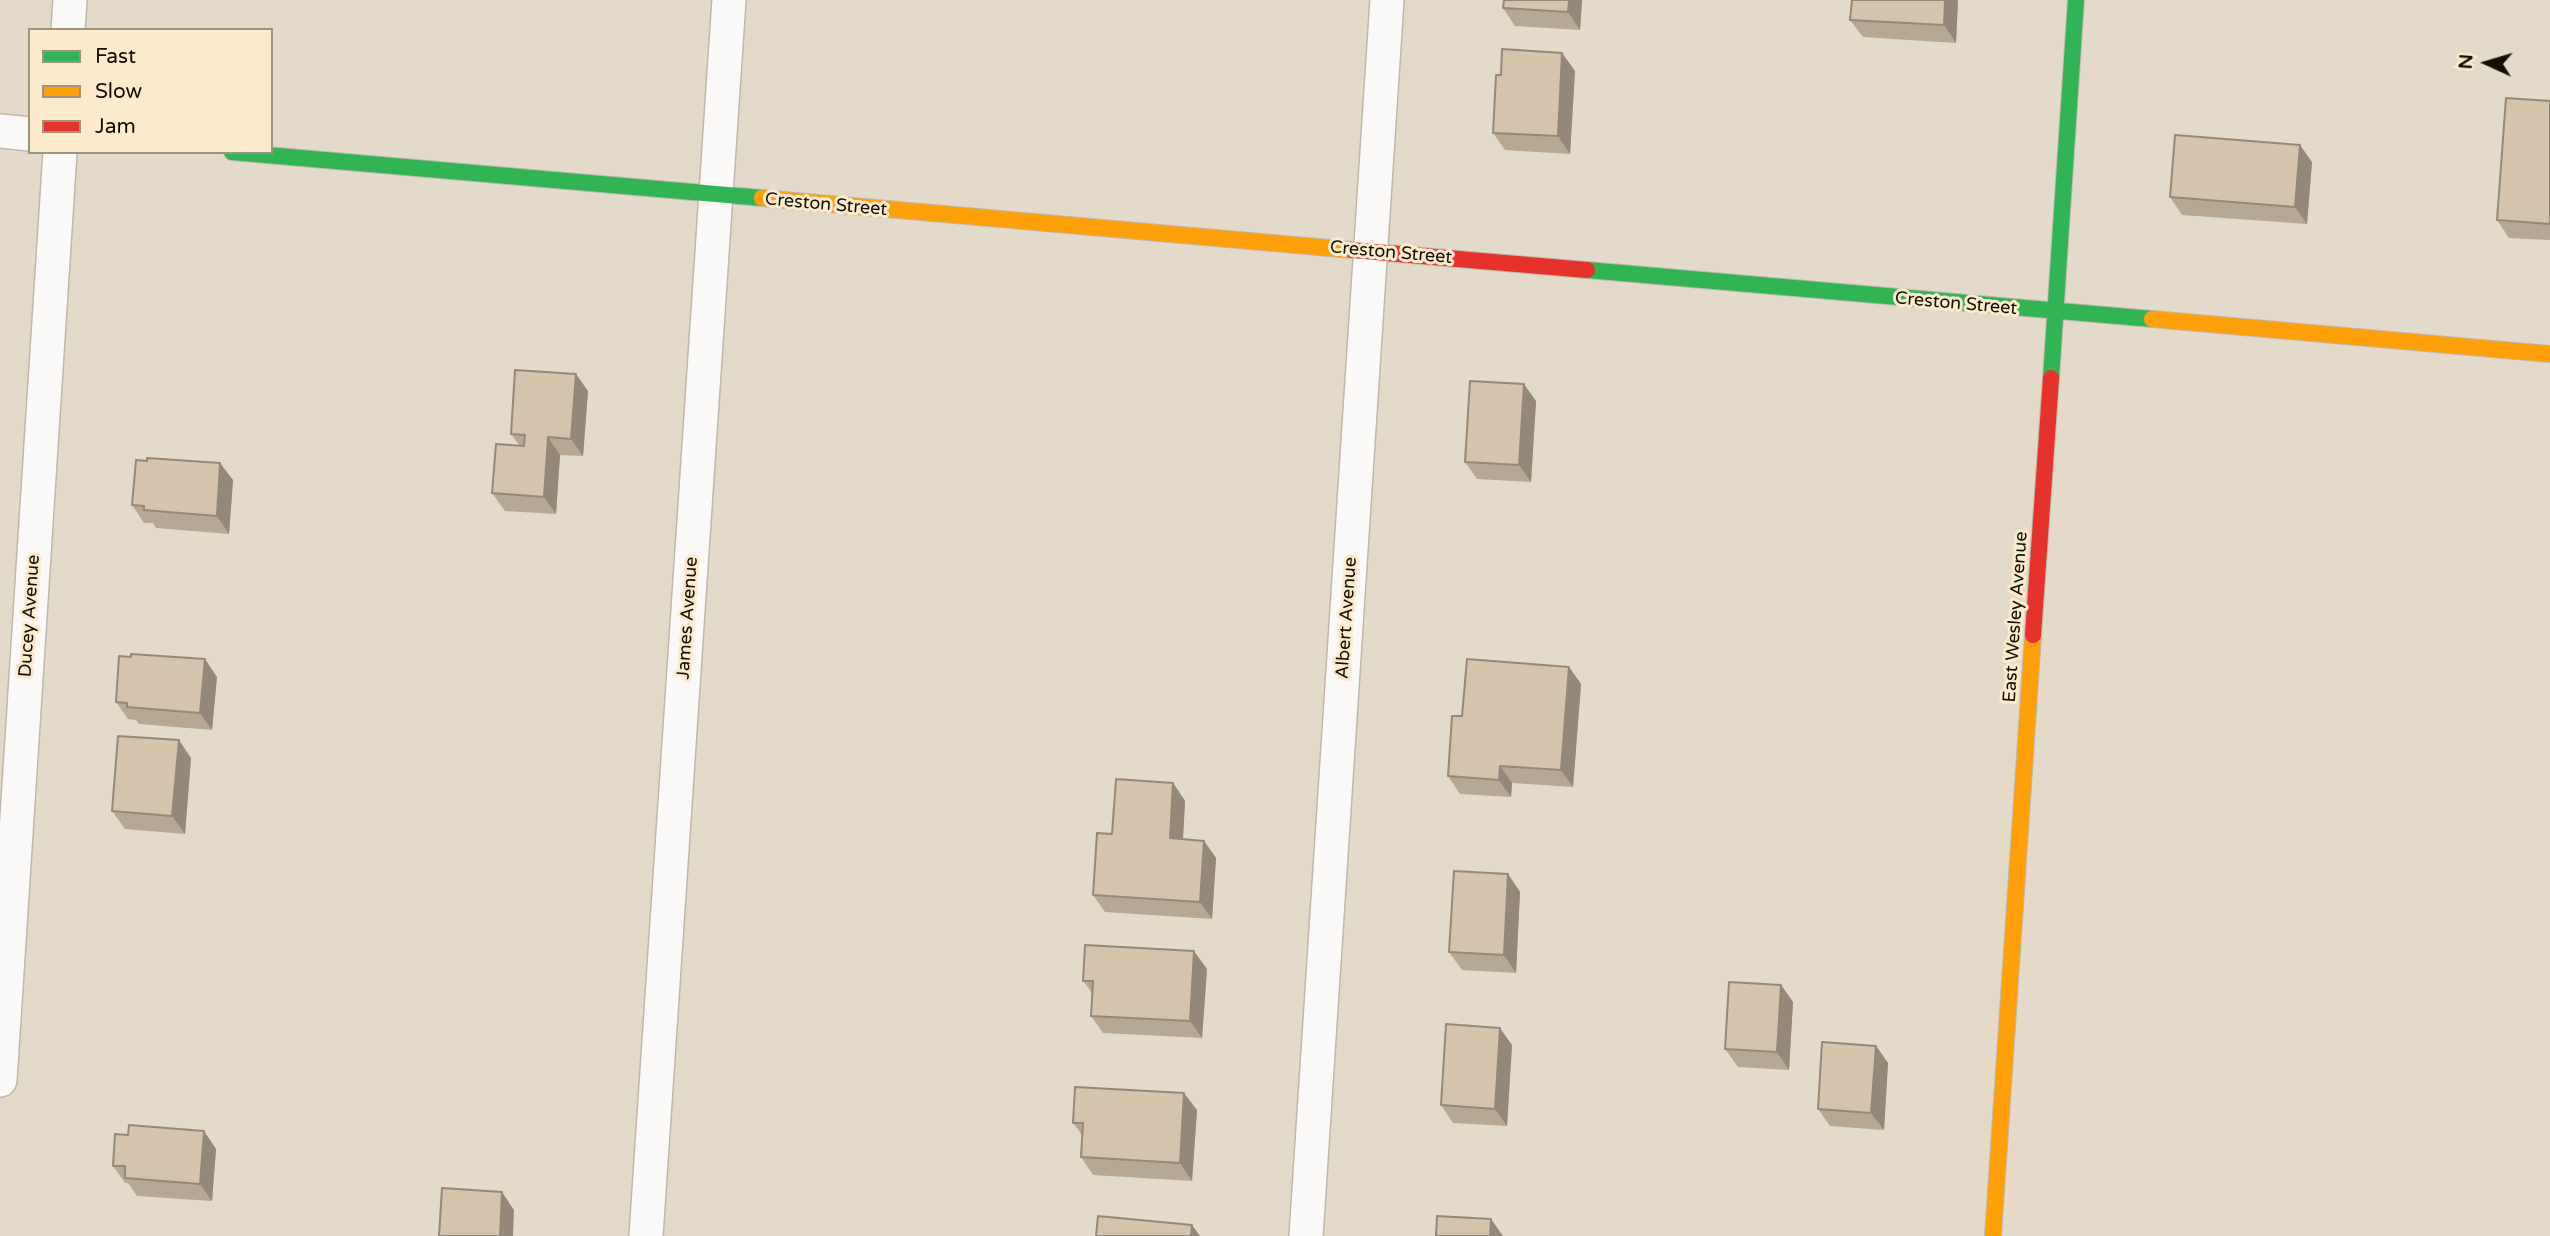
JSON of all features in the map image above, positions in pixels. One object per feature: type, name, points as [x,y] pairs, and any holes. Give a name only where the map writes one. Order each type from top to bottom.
[{"type":"street","points":[[68,28],[70,0]]},
{"type":"street","name":"James Avenue","points":[[646,1236],[729,0]]},
{"type":"street","name":"Albert Avenue","points":[[1306,1236],[1387,0]]},
{"type":"street","name":"East Wesley Avenue","points":[[1993,1236],[2076,0]]},
{"type":"street","points":[[0,131],[28,134]]},
{"type":"street","name":"Ducey Avenue","points":[[0,1080],[60,154]]},
{"type":"street","name":"Creston Street","points":[[255,154],[2055,313],[2550,354]]},
{"type":"building","points":[[1504,0],[1569,0],[1568,12],[1503,8]]},
{"type":"building","points":[[1852,0],[1945,0],[1944,25],[1850,20]]},
{"type":"building","points":[[1502,49],[1562,53],[1558,136],[1493,133],[1496,75],[1501,75]]},
{"type":"building","points":[[2506,98],[2550,101],[2550,224],[2497,220]]},
{"type":"building","points":[[2175,135],[2300,145],[2295,207],[2170,197]]},
{"type":"building","points":[[515,370],[576,374],[571,439],[548,437],[544,497],[492,493],[496,444],[524,446],[525,435],[511,434]]},
{"type":"building","points":[[1470,381],[1524,384],[1519,465],[1465,462]]},
{"type":"building","points":[[147,458],[220,463],[217,516],[144,510],[144,506],[132,505],[136,460],[147,461]]},
{"type":"building","points":[[131,654],[205,659],[200,713],[127,707],[127,703],[116,702],[119,656],[131,657]]},
{"type":"building","points":[[1467,659],[1569,667],[1561,770],[1500,766],[1499,780],[1448,776],[1452,716],[1462,716]]},
{"type":"building","points":[[118,736],[179,740],[172,816],[112,811]]},
{"type":"building","points":[[1116,779],[1173,783],[1170,838],[1204,841],[1200,902],[1093,895],[1097,833],[1112,834]]},
{"type":"building","points":[[1454,871],[1508,874],[1504,955],[1449,952]]},
{"type":"building","points":[[1085,945],[1194,951],[1190,1021],[1091,1016],[1093,981],[1083,981]]},
{"type":"building","points":[[1729,982],[1781,985],[1777,1052],[1725,1049]]},
{"type":"building","points":[[1446,1024],[1500,1028],[1495,1109],[1441,1105]]},
{"type":"building","points":[[1822,1042],[1876,1046],[1871,1113],[1818,1109]]},
{"type":"building","points":[[1075,1087],[1184,1093],[1180,1163],[1081,1157],[1083,1123],[1073,1123]]},
{"type":"building","points":[[129,1125],[204,1131],[200,1184],[125,1178],[125,1166],[113,1166],[115,1134],[128,1135]]},
{"type":"building","points":[[442,1188],[502,1192],[500,1236],[439,1236]]},
{"type":"building","points":[[1098,1216],[1192,1225],[1191,1236],[1096,1236]]},
{"type":"building","points":[[1437,1216],[1491,1219],[1490,1236],[1436,1236]]},
{"type":"traffic: fast","points":[[2051,378],[2076,0]]},
{"type":"traffic: fast","points":[[255,154],[762,198]]},
{"type":"traffic: fast","points":[[1587,270],[2152,319]]},
{"type":"traffic: slow","points":[[762,198],[1352,250]]},
{"type":"traffic: slow","points":[[2152,319],[2550,354]]},
{"type":"traffic: slow","points":[[1993,1236],[2033,635]]},
{"type":"traffic: jam","points":[[1352,250],[1587,270]]},
{"type":"traffic: jam","points":[[2033,635],[2051,378]]}]
